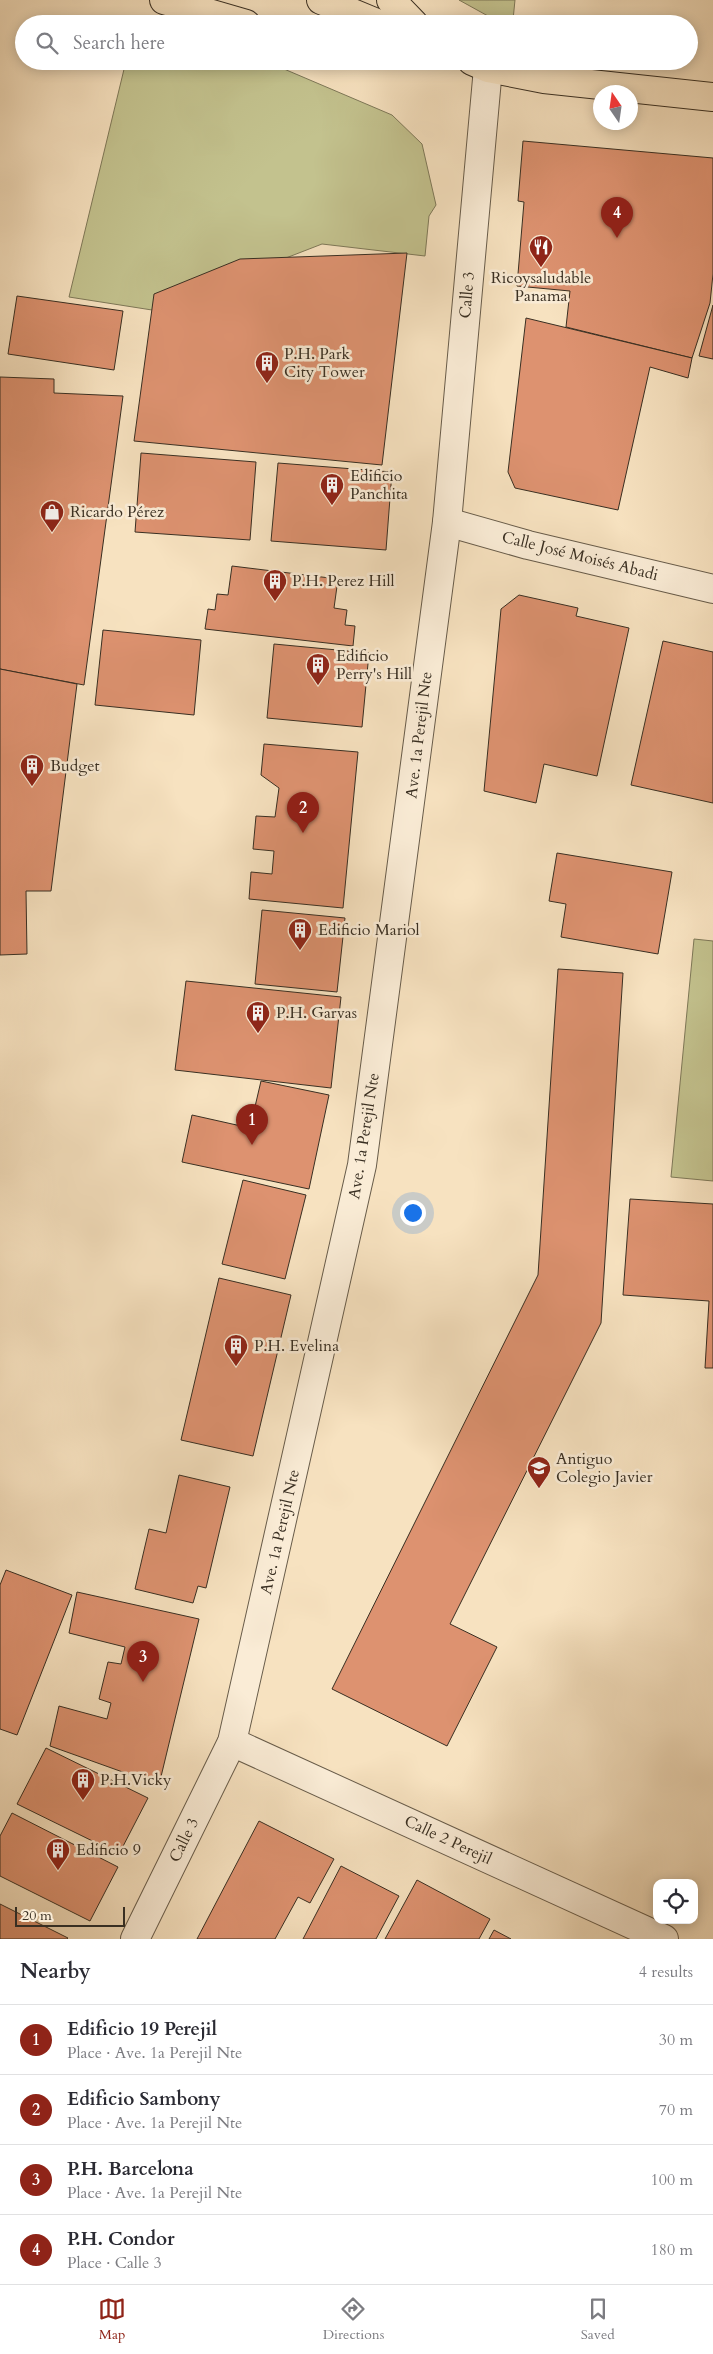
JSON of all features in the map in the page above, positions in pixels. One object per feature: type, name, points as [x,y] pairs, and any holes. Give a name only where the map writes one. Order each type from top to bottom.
[{"type":"main road","points":[[164,0],[215,15]]},
{"type":"main road","points":[[321,0],[357,15]]},
{"type":"main road","points":[[391,0],[405,15]]},
{"type":"main road","points":[[506,70],[544,79],[713,97]]},
{"type":"street","name":"Calle 3","points":[[447,522],[480,70]]},
{"type":"street","name":"Calle José Moisés Abadi","points":[[447,522],[528,544],[713,589]]},
{"type":"street","name":"Ave. 1a Perejil Nte","points":[[232,1742],[362,1165],[447,522]]},
{"type":"street","name":"Calle 3","points":[[135,1939],[232,1742]]},
{"type":"street","name":"Calle 2 Perejil","points":[[232,1742],[664,1939]]},
{"type":"shaded area","points":[[459,0],[515,0],[514,15],[486,15]]},
{"type":"shaded area","points":[[124,70],[286,70],[392,115],[422,144],[436,205],[429,216],[425,256],[322,244],[152,310],[69,297]]},
{"type":"shaded area","points":[[694,939],[713,941],[713,1181],[671,1177]]},
{"type":"building","points":[[523,141],[713,158],[713,274],[710,303],[692,358],[566,327],[570,291],[517,286],[524,202],[518,201]]},
{"type":"building","name":"P.H. Park City Tower","points":[[407,253],[382,465],[134,441],[154,294],[240,259]]},
{"type":"building","points":[[17,296],[123,311],[114,370],[8,354]]},
{"type":"building","points":[[713,305],[713,359],[699,356]]},
{"type":"building","points":[[526,318],[692,358],[688,378],[650,367],[618,510],[515,488],[508,472]]},
{"type":"building","name":"Ricardo Pérez","points":[[0,377],[54,379],[54,393],[123,396],[84,685],[0,669]]},
{"type":"building","points":[[141,453],[256,462],[250,540],[135,532]]},
{"type":"building","name":"Edificio Panchita","points":[[278,463],[392,472],[386,550],[271,541]]},
{"type":"building","name":"P.H. Perez Hill","points":[[232,566],[338,579],[334,608],[347,610],[345,625],[355,626],[353,646],[205,629],[208,609],[215,610],[217,594],[228,595]]},
{"type":"building","points":[[519,595],[578,608],[576,616],[629,628],[597,776],[544,764],[536,803],[484,791],[501,609]]},
{"type":"building","points":[[103,630],[201,640],[194,715],[95,705]]},
{"type":"building","points":[[663,641],[713,652],[713,803],[631,785]]},
{"type":"building","name":"Edificio Perry's Hill","points":[[274,644],[369,653],[362,727],[267,718]]},
{"type":"building","name":"Budget","points":[[0,669],[77,684],[51,891],[26,891],[27,954],[0,955]]},
{"type":"building","points":[[264,744],[358,752],[343,908],[249,899],[251,872],[272,874],[274,851],[253,849],[256,816],[275,817],[279,788],[261,775]]},
{"type":"building","points":[[557,853],[672,872],[658,954],[561,937],[566,904],[549,901]]},
{"type":"building","name":"Edificio Mariol","points":[[262,910],[345,918],[337,992],[255,984]]},
{"type":"building","points":[[558,969],[623,973],[601,1323],[450,1624],[497,1647],[447,1746],[332,1689],[538,1275]]},
{"type":"building","name":"P.H. Garvas","points":[[186,981],[341,997],[331,1088],[175,1070]]},
{"type":"building","points":[[261,1081],[329,1095],[309,1189],[182,1162],[192,1115],[250,1128]]},
{"type":"building","points":[[243,1180],[306,1195],[285,1279],[222,1264]]},
{"type":"building","points":[[630,1199],[713,1204],[713,1368],[705,1368],[709,1301],[623,1295]]},
{"type":"building","name":"P.H. Evelina","points":[[219,1278],[291,1295],[253,1456],[181,1440]]},
{"type":"building","points":[[179,1475],[230,1487],[206,1588],[198,1586],[193,1603],[135,1589],[149,1529],[166,1533]]},
{"type":"building","points":[[6,1570],[72,1595],[17,1735],[0,1729],[0,1585]]},
{"type":"building","points":[[77,1592],[199,1619],[159,1785],[50,1746],[59,1706],[107,1719],[111,1703],[99,1699],[108,1662],[121,1664],[125,1647],[69,1633]]},
{"type":"building","name":"P.H.Vicky","points":[[46,1748],[148,1798],[119,1854],[17,1804]]},
{"type":"building","name":"Edificio 9","points":[[12,1813],[118,1867],[90,1921],[0,1876],[0,1836]]},
{"type":"building","points":[[259,1821],[334,1859],[310,1903],[298,1897],[275,1939],[197,1939]]},
{"type":"building","points":[[341,1866],[399,1896],[376,1939],[303,1939]]},
{"type":"building","points":[[417,1880],[490,1919],[479,1939],[385,1939]]},
{"type":"building","points":[[0,1904],[68,1938],[0,1939]]},
{"type":"building","points":[[494,1930],[511,1939],[489,1939]]},
{"type":"place","name":"P.H. Condor","points":[[617,238]]},
{"type":"place","name":"Ricoysaludable Panama","points":[[541,268]]},
{"type":"place","name":"P.H. Park City Tower","points":[[267,384]]},
{"type":"place","name":"Edificio Panchita","points":[[332,506]]},
{"type":"place","name":"Ricardo Pérez","points":[[52,533]]},
{"type":"place","name":"P.H. Perez Hill","points":[[275,602]]},
{"type":"place","name":"Edificio Perry's Hill","points":[[318,686]]},
{"type":"place","name":"Budget","points":[[32,787]]},
{"type":"place","name":"Edificio Sambony","points":[[303,833]]},
{"type":"place","name":"Edificio Mariol","points":[[300,951]]},
{"type":"place","name":"P.H. Garvas","points":[[258,1034]]},
{"type":"place","name":"Edificio 19 Perejil","points":[[252,1145]]},
{"type":"place","name":"P.H. Evelina","points":[[236,1367]]},
{"type":"place","name":"Antiguo Colegio Javier","points":[[539,1489]]},
{"type":"place","name":"P.H. Barcelona","points":[[143,1682]]},
{"type":"place","name":"P.H.Vicky","points":[[83,1801]]},
{"type":"place","name":"Edificio 9","points":[[58,1871]]}]
